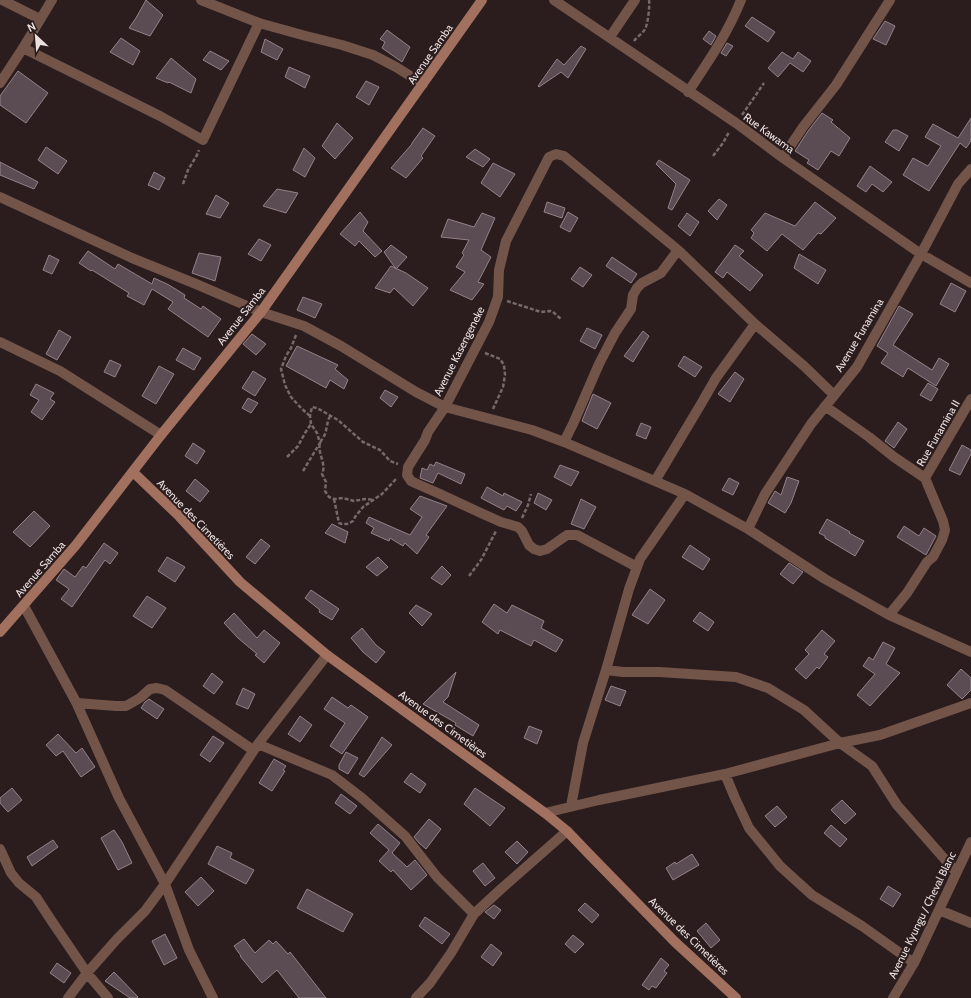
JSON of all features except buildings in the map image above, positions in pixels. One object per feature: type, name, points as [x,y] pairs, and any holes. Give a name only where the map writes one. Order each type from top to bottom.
[{"type":"street","points":[[2,0],[40,19]]},
{"type":"street","points":[[0,83],[52,0]]},
{"type":"street","points":[[201,0],[259,23],[342,45],[373,55],[396,66],[423,84]]},
{"type":"street","name":"Avenue Samba","points":[[0,632],[76,545],[161,435],[261,312],[482,0]]},
{"type":"street","name":"Rue Kawama","points":[[554,0],[736,123],[783,158],[921,254],[971,283]]},
{"type":"street","points":[[610,37],[635,0]]},
{"type":"street","points":[[688,92],[719,44],[735,15],[741,0]]},
{"type":"street","points":[[783,158],[803,127],[836,85],[890,0]]},
{"type":"street","points":[[23,48],[160,116],[203,140],[259,23]]},
{"type":"street","name":"Avenue Kasengeneke","points":[[408,467],[425,440],[428,432],[445,407],[489,322],[498,297],[499,270],[506,241],[549,157],[556,154],[564,156],[678,250],[755,324],[804,366],[834,395]]},
{"type":"street","name":"Avenue Funamina","points":[[748,529],[765,494],[810,424],[856,367],[921,254],[958,184],[971,169]]},
{"type":"street","points":[[0,197],[132,258],[261,312],[304,326],[416,392],[445,407],[532,430],[564,442],[685,494],[748,529],[825,580],[889,615],[971,652]]},
{"type":"street","points":[[564,442],[599,364],[615,333],[631,309],[633,295],[637,288],[642,283],[661,273],[678,250]]},
{"type":"street","points":[[655,481],[716,378],[755,324]]},
{"type":"street","points":[[0,342],[60,371],[161,435]]},
{"type":"street","name":"Rue Funamina II","points":[[925,478],[971,399]]},
{"type":"street","points":[[825,406],[925,478],[943,521],[945,530],[942,540],[933,556],[927,562],[907,593],[889,615]]},
{"type":"street","points":[[408,467],[407,475],[415,483],[501,522],[518,527],[522,530],[529,545],[534,549],[540,551],[547,549],[567,535],[576,535],[637,567]]},
{"type":"street","name":"Avenue des Cimetières","points":[[133,472],[179,516],[240,582],[327,655],[545,813],[567,831],[675,942],[736,998]]},
{"type":"street","points":[[571,806],[583,743],[637,567],[640,559],[685,494]]},
{"type":"street","points":[[24,606],[76,703],[119,798],[165,884],[190,950],[213,998]]},
{"type":"street","points":[[68,998],[87,973],[117,939],[145,911],[165,884],[256,747],[327,655]]},
{"type":"street","points":[[606,670],[623,672],[659,672],[736,676],[768,688],[804,710],[840,743],[872,766],[897,805],[956,872]]},
{"type":"street","points":[[76,703],[126,706],[140,698],[150,689],[157,688],[165,690],[256,747],[332,774],[405,836],[437,877],[474,914]]},
{"type":"street","points":[[545,813],[571,806],[724,774],[840,743],[880,735],[971,704]]},
{"type":"street","points":[[724,774],[749,828],[780,866],[812,895],[862,926],[914,963]]},
{"type":"street","points":[[416,998],[430,983],[451,953],[474,914],[567,831]]},
{"type":"street","name":"Avenue Kyungu / Cheval Blanc","points":[[893,998],[914,963],[971,842]]},
{"type":"street","points":[[0,849],[11,873],[19,883],[36,897],[87,973],[108,998]]},
{"type":"street","points":[[939,910],[971,923]]},
{"type":"path","points":[[628,49],[645,29],[650,4],[649,0]]},
{"type":"path","points":[[184,184],[188,170],[197,155],[203,140]]},
{"type":"path","points":[[498,297],[529,309],[541,312],[553,312],[562,320]]},
{"type":"path","points":[[304,326],[296,335],[281,369],[285,385],[291,397],[310,416]]},
{"type":"path","points":[[476,347],[500,359],[504,365],[504,387],[489,419]]},
{"type":"path","points":[[334,499],[339,523],[347,524],[353,521],[355,516],[363,507],[374,500],[382,494],[408,467],[390,461],[380,450],[363,442],[338,420],[317,408],[312,407],[310,416],[311,424],[318,433],[325,470],[322,474],[326,482],[326,491],[329,497],[334,499],[343,498],[354,501],[365,499],[374,500]]},
{"type":"path","points":[[303,471],[325,435],[330,416]]},
{"type":"path","points":[[286,457],[298,446],[311,424]]},
{"type":"path","points":[[518,527],[528,505],[531,494]]},
{"type":"path","points":[[469,576],[481,560],[501,522]]}]
